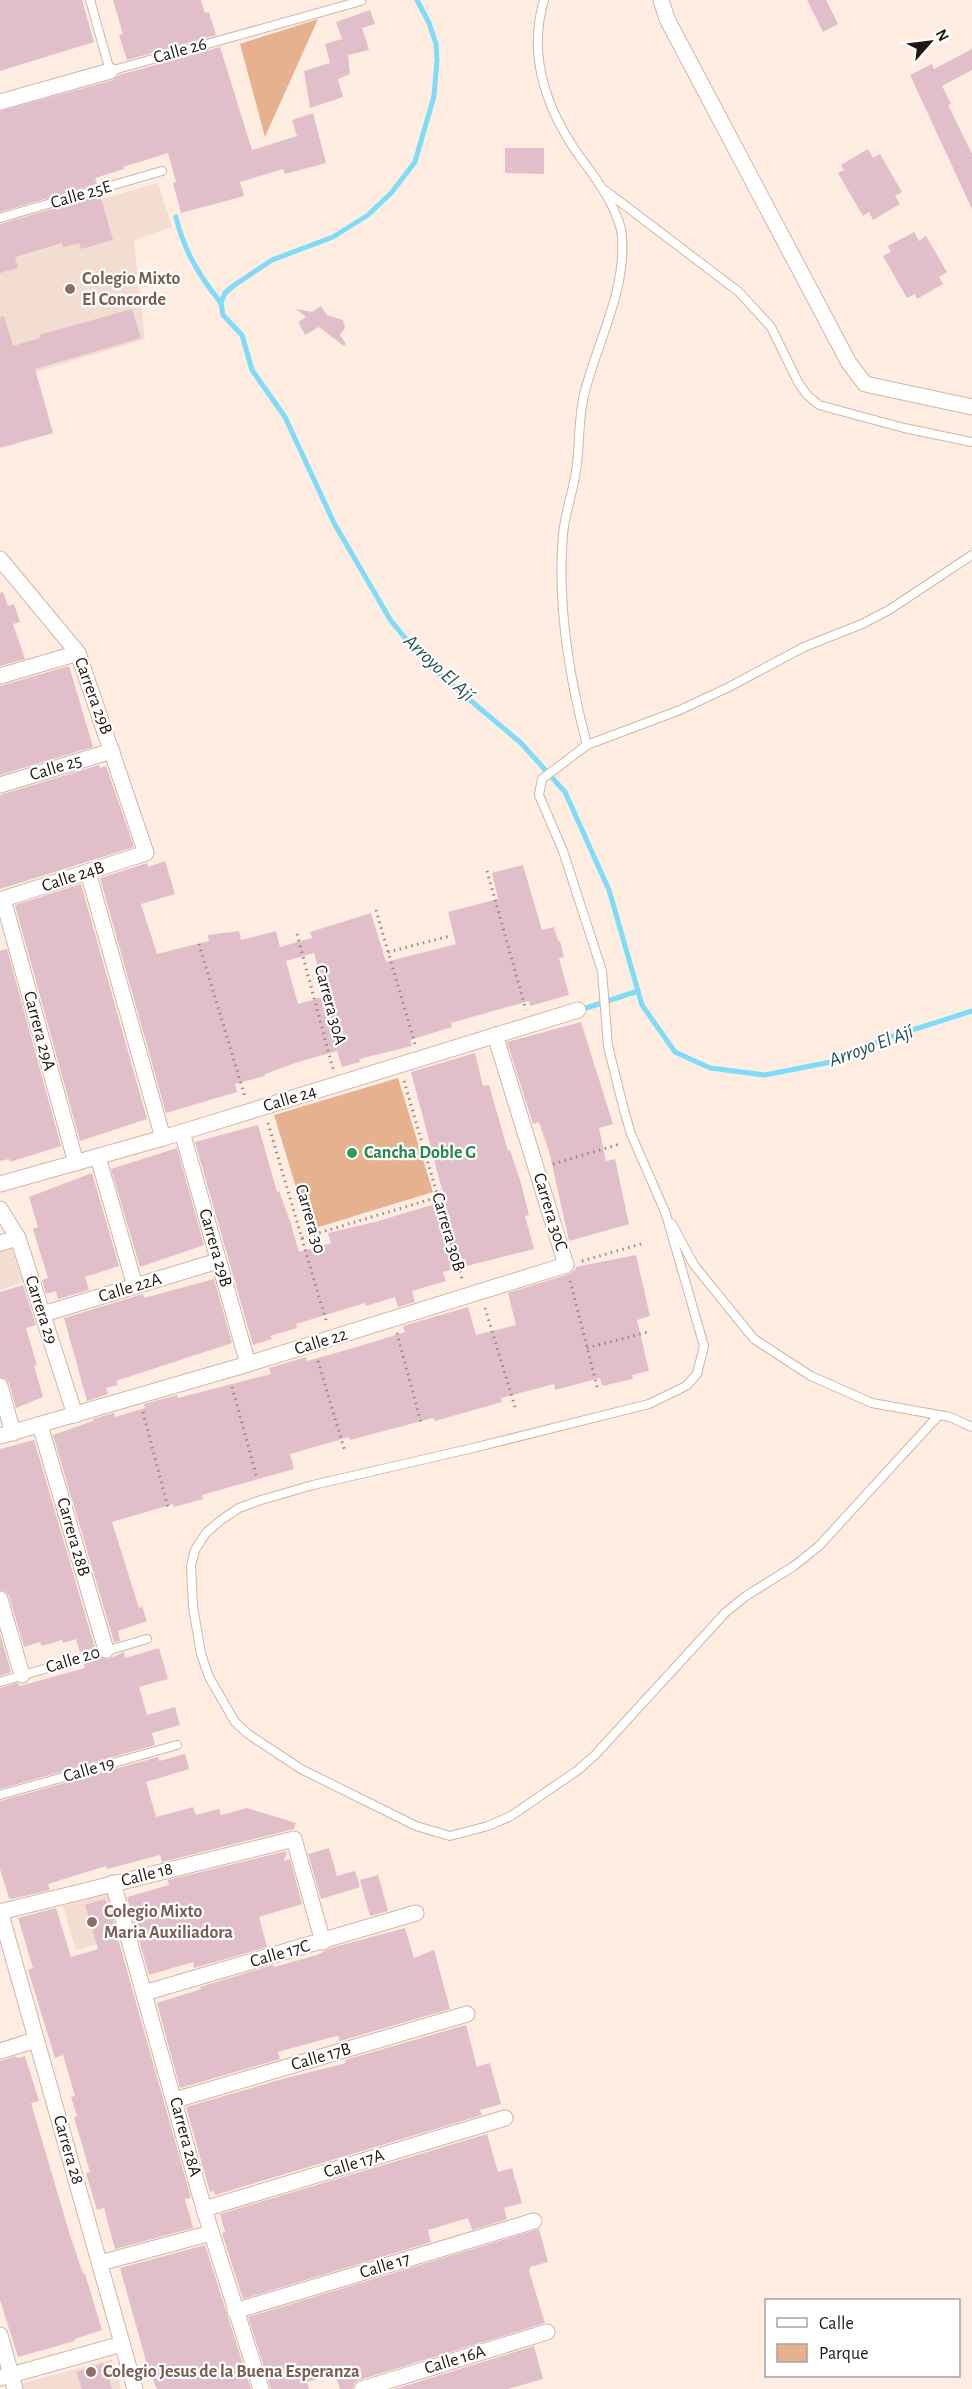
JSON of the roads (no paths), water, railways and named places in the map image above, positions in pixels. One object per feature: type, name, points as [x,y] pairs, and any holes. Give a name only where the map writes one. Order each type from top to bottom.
[{"type":"street","points":[[661,0],[668,20],[838,342],[865,384],[972,407]]},
{"type":"street","name":"Calle 26","points":[[0,102],[110,71]]},
{"type":"street","name":"Carrera 29B","points":[[0,560],[78,653],[146,853]]},
{"type":"street","points":[[0,676],[78,653]]},
{"type":"street","name":"Calle 25","points":[[0,785],[112,751]]},
{"type":"street","name":"Calle 24B","points":[[1,900],[146,853]]},
{"type":"street","points":[[88,872],[163,1138]]},
{"type":"street","name":"Carrera 29A","points":[[1,900],[76,1163]]},
{"type":"street","name":"Calle 24","points":[[0,1184],[163,1138],[578,1010]]},
{"type":"street","name":"Carrera 30C","points":[[495,1035],[566,1265]]},
{"type":"street","name":"Carrera 29B","points":[[182,1132],[248,1364]]},
{"type":"street","points":[[98,1157],[135,1286]]},
{"type":"street","name":"Carrera 29","points":[[0,1209],[18,1238],[75,1415]]},
{"type":"street","points":[[0,1243],[18,1238]]},
{"type":"street","name":"Calle 22A","points":[[42,1314],[218,1262]]},
{"type":"street","name":"Calle 22","points":[[6,1435],[331,1339],[566,1265]]},
{"type":"street","points":[[0,1386],[6,1435]]},
{"type":"street","name":"Carrera 28B","points":[[40,1425],[106,1650]]},
{"type":"street","points":[[0,1599],[22,1675]]},
{"type":"street","name":"Calle 18","points":[[0,1912],[294,1839],[323,1942]]},
{"type":"street","name":"Carrera 28A","points":[[113,1883],[211,2233],[261,2389]]},
{"type":"street","name":"Carrera 28","points":[[0,1912],[135,2389]]},
{"type":"street","name":"Calle 17C","points":[[144,1993],[416,1913]]},
{"type":"street","name":"Calle 17B","points":[[175,2100],[467,2014]]},
{"type":"street","points":[[0,2051],[36,2040]]},
{"type":"street","name":"Calle 17A","points":[[204,2209],[505,2118]]},
{"type":"street","name":"Calle 17","points":[[236,2311],[534,2221]]},
{"type":"street","points":[[100,2263],[211,2233]]},
{"type":"street","name":"Calle 16A","points":[[362,2389],[547,2332]]},
{"type":"street","points":[[0,2335],[9,2381],[122,2344]]},
{"type":"lane","points":[[90,0],[110,71]]},
{"type":"lane","points":[[544,0],[537,39],[537,62],[542,81],[549,102],[569,140],[604,190],[622,234],[622,265],[603,338],[584,395],[577,470],[563,531],[561,568],[564,618],[577,708],[587,745]]},
{"type":"lane","name":"Calle 26","points":[[110,71],[361,1]]},
{"type":"lane","name":"Calle 25E","points":[[0,218],[162,171]]},
{"type":"lane","points":[[604,190],[739,292],[771,327],[798,382],[807,395],[819,405],[904,428],[972,442]]},
{"type":"lane","points":[[972,555],[889,610],[862,624],[804,647],[680,710],[587,745],[542,779],[538,795],[563,851],[600,960],[606,1001],[608,1046],[631,1134],[665,1211],[694,1265],[754,1339],[811,1376],[872,1403],[950,1417],[972,1427]]},
{"type":"lane","points":[[665,1211],[704,1346],[697,1374],[686,1386],[649,1404],[313,1485],[261,1500],[230,1514],[206,1533],[195,1550],[191,1566],[193,1607],[201,1654],[208,1677],[224,1707],[248,1734],[301,1769],[416,1826],[450,1836],[470,1832],[511,1816],[565,1780],[595,1755],[730,1608],[794,1566],[819,1546],[939,1415]]},
{"type":"lane","name":"Calle 20","points":[[0,1682],[147,1639]]},
{"type":"lane","name":"Calle 19","points":[[0,1795],[177,1745]]},
{"type":"waterway","name":"Arroyo El Ají","points":[[417,0],[429,23],[436,44],[437,60],[434,96],[415,162],[392,192],[368,215],[333,237],[272,260],[233,286],[225,293],[221,303],[223,315],[242,335],[252,370],[285,417],[334,523],[391,621],[411,645],[432,668],[521,743],[565,792],[609,890],[642,1005],[675,1052],[710,1068],[765,1075],[836,1061],[884,1039],[972,1011]]},
{"type":"waterway","points":[[176,217],[183,241],[194,263],[221,303]]},
{"type":"waterway","points":[[580,1010],[638,991]]},
{"type":"place","name":"Colegio Mixto El Concorde","points":[[70,289]]},
{"type":"place","name":"Cancha Doble G","points":[[352,1153]]},
{"type":"place","name":"Colegio Mixto Maria Auxiliadora","points":[[92,1922]]},
{"type":"place","name":"Colegio Jesus de la Buena Esperanza","points":[[91,2372]]}]
